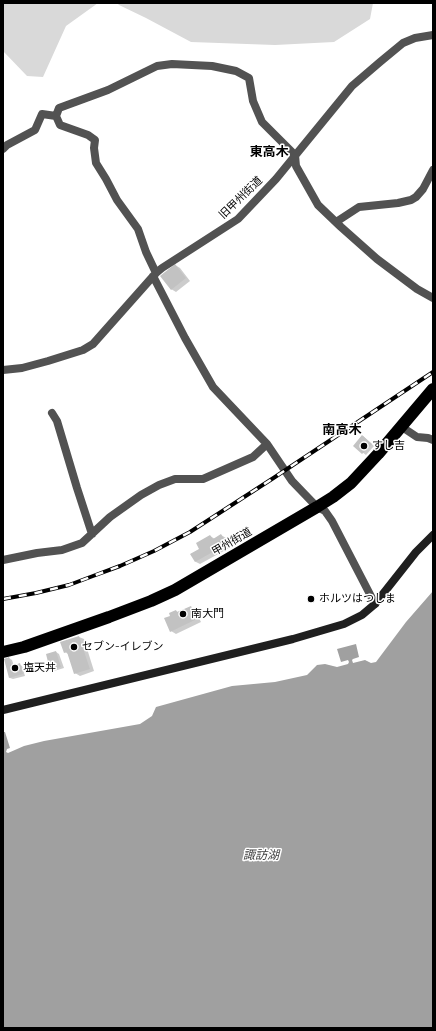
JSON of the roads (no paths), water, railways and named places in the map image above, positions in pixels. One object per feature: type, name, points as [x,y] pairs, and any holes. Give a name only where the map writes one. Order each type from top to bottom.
[{"type":"highway","name":"甲州街道","points":[[3,652],[24,647],[109,617],[175,590],[317,507],[333,497],[350,483],[402,427],[433,389]]},
{"type":"street","name":"旧甲州街道","points":[[3,370],[22,368],[48,361],[83,350],[93,344],[162,268],[238,219],[276,178],[352,86],[403,43],[415,38],[433,35]]},
{"type":"street","points":[[375,604],[332,521],[325,511],[317,507],[292,481],[267,444],[213,387],[185,338],[155,275],[138,230],[117,200],[96,163],[94,148],[95,140],[88,135],[60,125],[56,116],[59,108],[108,90],[157,66],[172,64],[212,66],[236,71],[249,78],[253,101],[262,122],[295,154],[296,166],[318,205],[377,259],[417,289],[433,298]]},
{"type":"street","points":[[3,149],[7,145],[35,130],[42,114],[56,116]]},
{"type":"street","points":[[336,222],[359,207],[398,203],[411,200],[424,189],[433,170]]},
{"type":"street","points":[[52,413],[57,421],[92,534]]},
{"type":"street","points":[[402,427],[417,437],[433,440]]},
{"type":"street","points":[[3,560],[37,553],[62,550],[82,543],[110,517],[141,495],[159,485],[175,479],[203,479],[253,458],[267,444]]},
{"type":"street","points":[[3,710],[293,639],[344,624],[362,615],[375,604],[416,552],[433,535]]},
{"type":"water","name":"諏訪湖","points":[[433,591],[433,1028],[3,1028],[3,732],[5,732],[10,748],[7,749],[6,752],[8,753],[24,746],[44,741],[140,724],[152,716],[156,707],[232,686],[275,682],[307,675],[317,665],[325,664],[337,667],[348,664],[348,660],[341,662],[337,649],[356,644],[359,657],[352,660],[353,663],[365,660],[371,663],[376,662],[406,622]]},
{"type":"railway","points":[[3,599],[69,585],[120,566],[154,551],[190,532],[433,372]]},
{"type":"place","name":"すし吉","points":[[364,446]]},
{"type":"place","name":"ホルツはつしま","points":[[311,599]]},
{"type":"place","name":"南大門","points":[[183,614]]},
{"type":"place","name":"セブン-イレブン","points":[[74,647]]},
{"type":"place","name":"塩天丼","points":[[15,668]]},
{"type":"district","name":"東高木","points":[[269,152]]},
{"type":"district","name":"南高木","points":[[342,430]]}]
